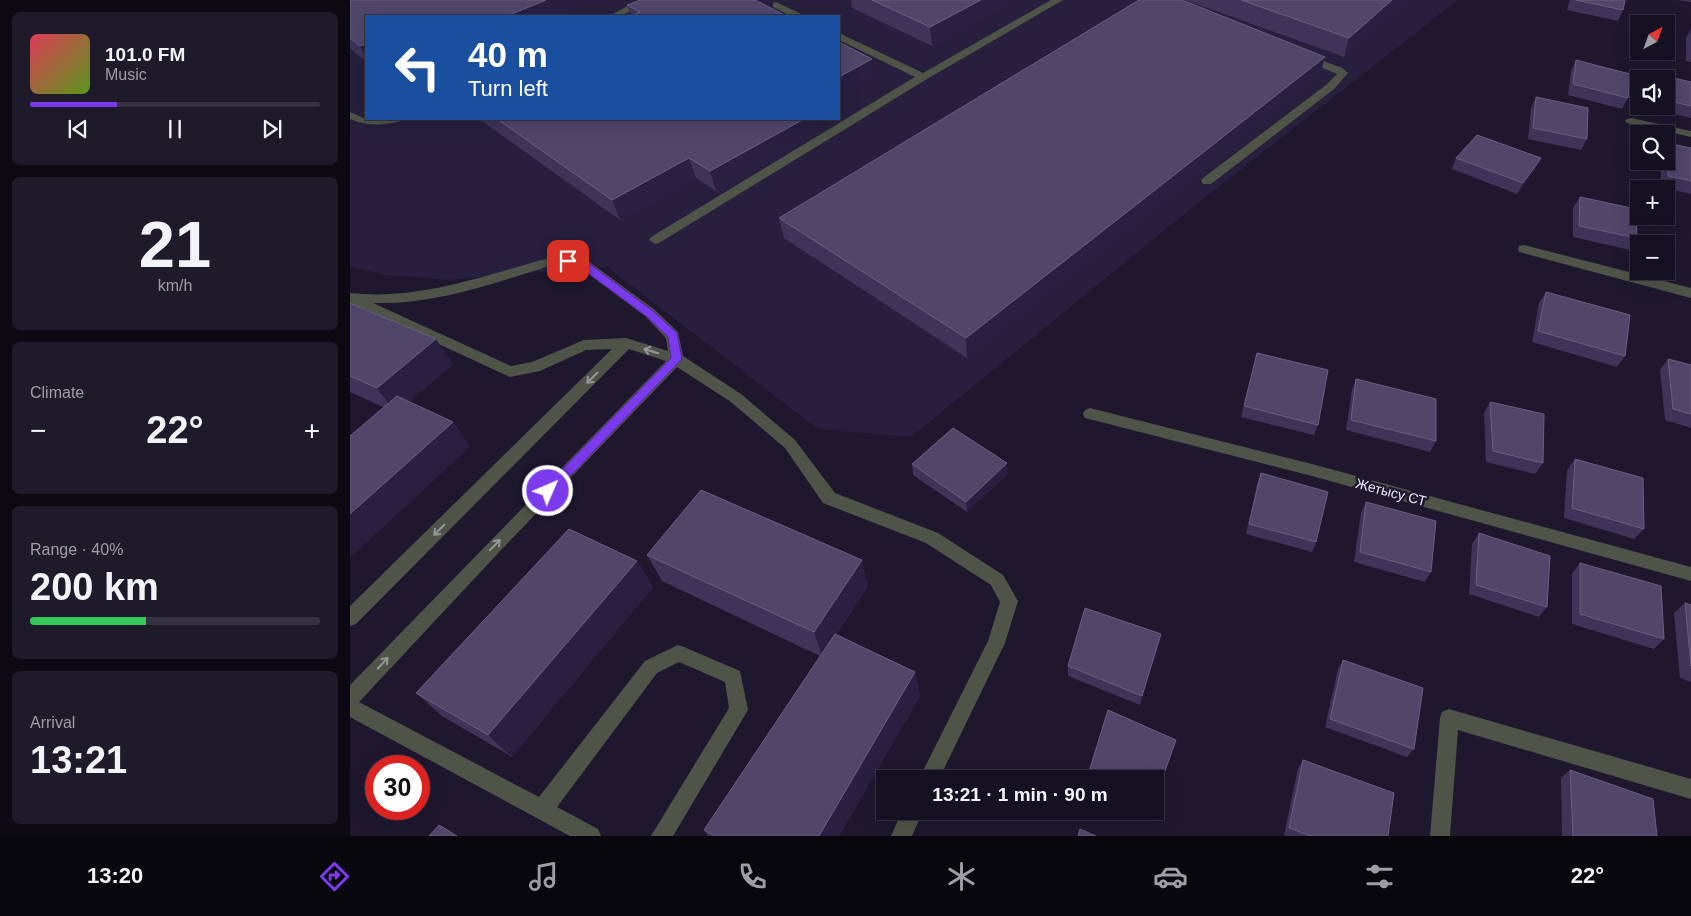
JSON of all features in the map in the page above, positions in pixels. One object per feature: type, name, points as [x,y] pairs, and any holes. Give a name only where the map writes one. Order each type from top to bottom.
[{"type":"street","points":[[616,15],[647,0]]},
{"type":"street","points":[[655,240],[923,77],[1058,0]]},
{"type":"street","points":[[776,5],[796,15]]},
{"type":"street","points":[[840,36],[923,77]]},
{"type":"street","points":[[1207,181],[1330,87],[1343,73],[1294,52]]},
{"type":"street","points":[[350,114],[365,119]]},
{"type":"street","points":[[366,120],[387,122],[394,120]]},
{"type":"street","points":[[1631,121],[1691,134]]},
{"type":"street","points":[[1524,249],[1691,294]]},
{"type":"street","points":[[350,298],[386,299],[420,296],[462,288],[556,260],[579,262],[650,313],[674,336],[676,359],[350,698]]},
{"type":"street","points":[[350,298],[510,372],[535,367],[584,345],[626,344],[676,359],[736,398],[790,444],[829,498],[932,538],[997,580],[1009,600],[996,643],[933,770]]},
{"type":"street","points":[[350,618],[626,344]]},
{"type":"street","name":"Жетысу СТ","points":[[1090,414],[1312,470],[1691,574]]},
{"type":"street","points":[[543,809],[651,667],[678,654],[733,677],[738,710],[661,836]]},
{"type":"street","points":[[350,707],[591,836]]},
{"type":"street","points":[[1440,836],[1449,718],[1691,790]]},
{"type":"street","points":[[901,836],[909,820]]},
{"type":"shaded area","points":[[350,0],[1458,0],[1193,207],[911,437],[818,429],[607,267],[448,280],[386,275],[350,267]]},
{"type":"building","points":[[350,0],[546,0],[509,15],[365,15],[365,44],[360,46],[350,38]]},
{"type":"building","points":[[640,0],[755,0],[785,15],[633,15],[640,12],[627,5]]},
{"type":"building","points":[[872,0],[981,0],[930,27]]},
{"type":"building","points":[[1139,0],[1182,0],[1325,57],[966,338],[779,218]]},
{"type":"building","points":[[1241,0],[1392,0],[1349,38]]},
{"type":"building","points":[[1576,0],[1625,0],[1623,10]]},
{"type":"building","points":[[840,43],[872,59],[840,76]]},
{"type":"building","points":[[1576,60],[1630,74],[1628,98],[1573,84]]},
{"type":"building","points":[[1675,78],[1691,82],[1691,106],[1675,102]]},
{"type":"building","points":[[1536,97],[1588,108],[1587,139],[1533,128]]},
{"type":"building","points":[[498,120],[802,120],[710,171],[689,158],[612,200]]},
{"type":"building","points":[[1477,135],[1541,158],[1523,183],[1456,158]]},
{"type":"building","points":[[1675,145],[1691,148],[1691,181],[1668,176],[1668,170],[1675,170]]},
{"type":"building","points":[[1580,197],[1630,208],[1630,225],[1637,225],[1637,235],[1630,235],[1630,237],[1579,226]]},
{"type":"building","points":[[1546,292],[1630,315],[1625,356],[1538,331]]},
{"type":"building","points":[[350,303],[436,339],[377,388],[350,376]]},
{"type":"building","points":[[1257,353],[1328,370],[1318,425],[1244,406]]},
{"type":"building","points":[[1668,359],[1691,365],[1691,414],[1673,409]]},
{"type":"building","points":[[1356,379],[1436,399],[1436,441],[1351,420]]},
{"type":"building","points":[[397,396],[453,422],[350,514],[350,436]]},
{"type":"building","points":[[1490,402],[1544,414],[1543,463],[1493,451]]},
{"type":"building","points":[[953,428],[1007,463],[966,502],[912,464]]},
{"type":"building","points":[[1575,459],[1643,478],[1644,529],[1572,508]]},
{"type":"building","points":[[1261,473],[1328,492],[1316,542],[1249,524]]},
{"type":"building","points":[[701,490],[862,560],[814,632],[647,555]]},
{"type":"building","points":[[1366,502],[1436,521],[1431,572],[1360,552]]},
{"type":"building","points":[[569,529],[637,561],[488,735],[416,693]]},
{"type":"building","points":[[1479,533],[1550,556],[1547,607],[1476,585]]},
{"type":"building","points":[[1580,563],[1661,586],[1664,639],[1580,614]]},
{"type":"building","points":[[1685,603],[1691,605],[1691,666]]},
{"type":"building","points":[[1085,608],[1161,634],[1142,696],[1068,666]]},
{"type":"building","points":[[835,634],[915,672],[819,836],[714,836],[704,830]]},
{"type":"building","points":[[1343,660],[1423,688],[1414,749],[1330,719]]},
{"type":"building","points":[[1108,710],[1176,740],[1164,774],[1164,770],[1090,770]]},
{"type":"building","points":[[1303,760],[1394,793],[1388,836],[1311,836],[1289,828]]},
{"type":"building","points":[[1570,770],[1653,799],[1657,836],[1573,836]]},
{"type":"building","points":[[439,825],[457,836],[429,836]]},
{"type":"building","points":[[1080,829],[1096,836],[1078,836]]},
{"type":"route","points":[[548,491],[676,359],[674,336],[650,313],[579,262],[568,261]]}]
